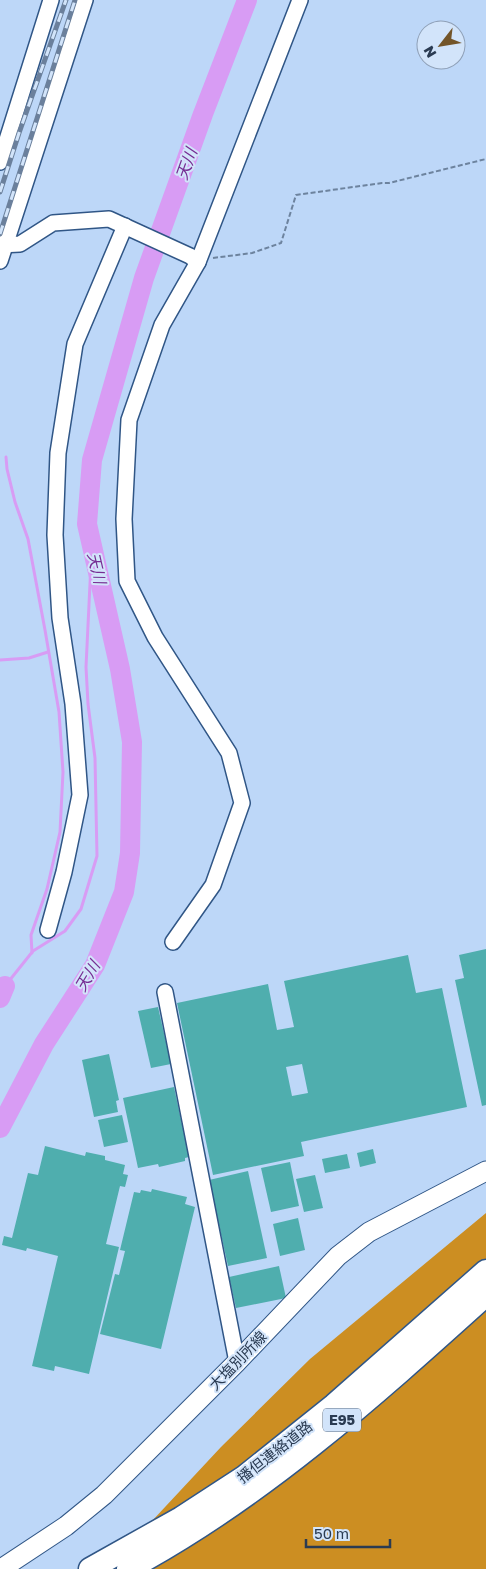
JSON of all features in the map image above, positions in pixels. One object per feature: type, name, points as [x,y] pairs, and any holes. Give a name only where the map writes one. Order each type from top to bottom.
[{"type":"highway","name":"播但連絡道路","points":[[128,1569],[334,1405],[486,1271]]},
{"type":"highway","name":"播但連絡道路","points":[[90,1569],[255,1490],[305,1451],[420,1354],[486,1295]]},
{"type":"main road","name":"大塩別所線","points":[[2,1569],[66,1526],[104,1495],[237,1362],[338,1256],[369,1232],[486,1171]]},
{"type":"street","points":[[1,157],[52,0]]},
{"type":"street","points":[[0,261],[3,245],[85,0]]},
{"type":"street","points":[[173,942],[213,885],[242,803],[229,753],[155,637],[127,581],[124,519],[129,420],[162,325],[194,259],[300,0]]},
{"type":"street","points":[[3,245],[20,244],[53,224],[109,219],[194,259]]},
{"type":"street","points":[[48,930],[64,872],[80,795],[73,704],[60,618],[55,534],[58,453],[75,344],[130,228]]},
{"type":"street","points":[[165,992],[237,1362]]},
{"type":"path","points":[[194,259],[252,253],[281,242],[296,195],[382,182],[389,183],[486,159]]},
{"type":"shaded area","points":[[486,1213],[486,1569],[100,1569],[124,1551],[221,1447],[310,1359]]},
{"type":"building","points":[[486,949],[486,1105],[482,1106],[455,980],[464,978],[459,955]]},
{"type":"building","points":[[408,955],[416,993],[442,988],[467,1107],[301,1142],[304,1156],[213,1175],[177,1003],[268,984],[277,1030],[294,1027],[284,981]],"holes":[[[302,1064],[308,1093],[292,1096],[286,1067]]]},
{"type":"building","points":[[158,1007],[171,1064],[151,1068],[138,1011]]},
{"type":"building","points":[[109,1054],[119,1100],[116,1101],[118,1112],[94,1117],[82,1060]]},
{"type":"building","points":[[174,1087],[189,1157],[185,1158],[185,1161],[159,1167],[158,1164],[138,1168],[123,1098]]},
{"type":"building","points":[[122,1115],[128,1142],[104,1147],[98,1120]]},
{"type":"building","points":[[45,1146],[85,1156],[86,1152],[105,1156],[105,1160],[125,1165],[123,1174],[128,1175],[125,1187],[120,1186],[106,1244],[119,1247],[89,1374],[55,1366],[54,1371],[32,1366],[58,1256],[27,1248],[26,1251],[2,1245],[4,1236],[12,1238],[28,1173],[38,1175]]},
{"type":"building","points":[[373,1149],[376,1163],[360,1167],[357,1153]]},
{"type":"building","points":[[347,1154],[350,1168],[325,1173],[322,1159]]},
{"type":"building","points":[[290,1162],[299,1206],[271,1212],[261,1168]]},
{"type":"building","points":[[248,1171],[267,1258],[228,1266],[209,1180]]},
{"type":"building","points":[[315,1175],[323,1208],[304,1212],[296,1179]]},
{"type":"building","points":[[152,1189],[187,1197],[185,1204],[195,1207],[161,1349],[100,1334],[115,1274],[119,1275],[125,1251],[120,1250],[134,1192],[140,1193],[141,1190],[151,1192]]},
{"type":"building","points":[[298,1218],[305,1250],[280,1256],[273,1224]]},
{"type":"building","points":[[279,1266],[286,1298],[236,1308],[229,1277]]},
{"type":"waterway","name":"天川","points":[[0,1128],[44,1044],[95,965],[124,892],[130,853],[132,742],[120,669],[87,524],[92,460],[144,278],[203,114],[247,0]]},
{"type":"waterway","points":[[6,457],[15,502],[28,539],[45,630],[59,712],[63,772],[60,832],[47,889],[31,935],[32,953]]},
{"type":"waterway","points":[[0,987],[5,986],[33,951],[65,931],[81,909],[97,856],[95,758],[88,704],[86,667],[92,542]]},
{"type":"waterway","points":[[0,660],[29,658],[48,652]]},
{"type":"waterway","points":[[0,998],[5,986]]},
{"type":"railway","points":[[0,192],[66,0]]},
{"type":"railway","points":[[0,234],[75,0]]}]
